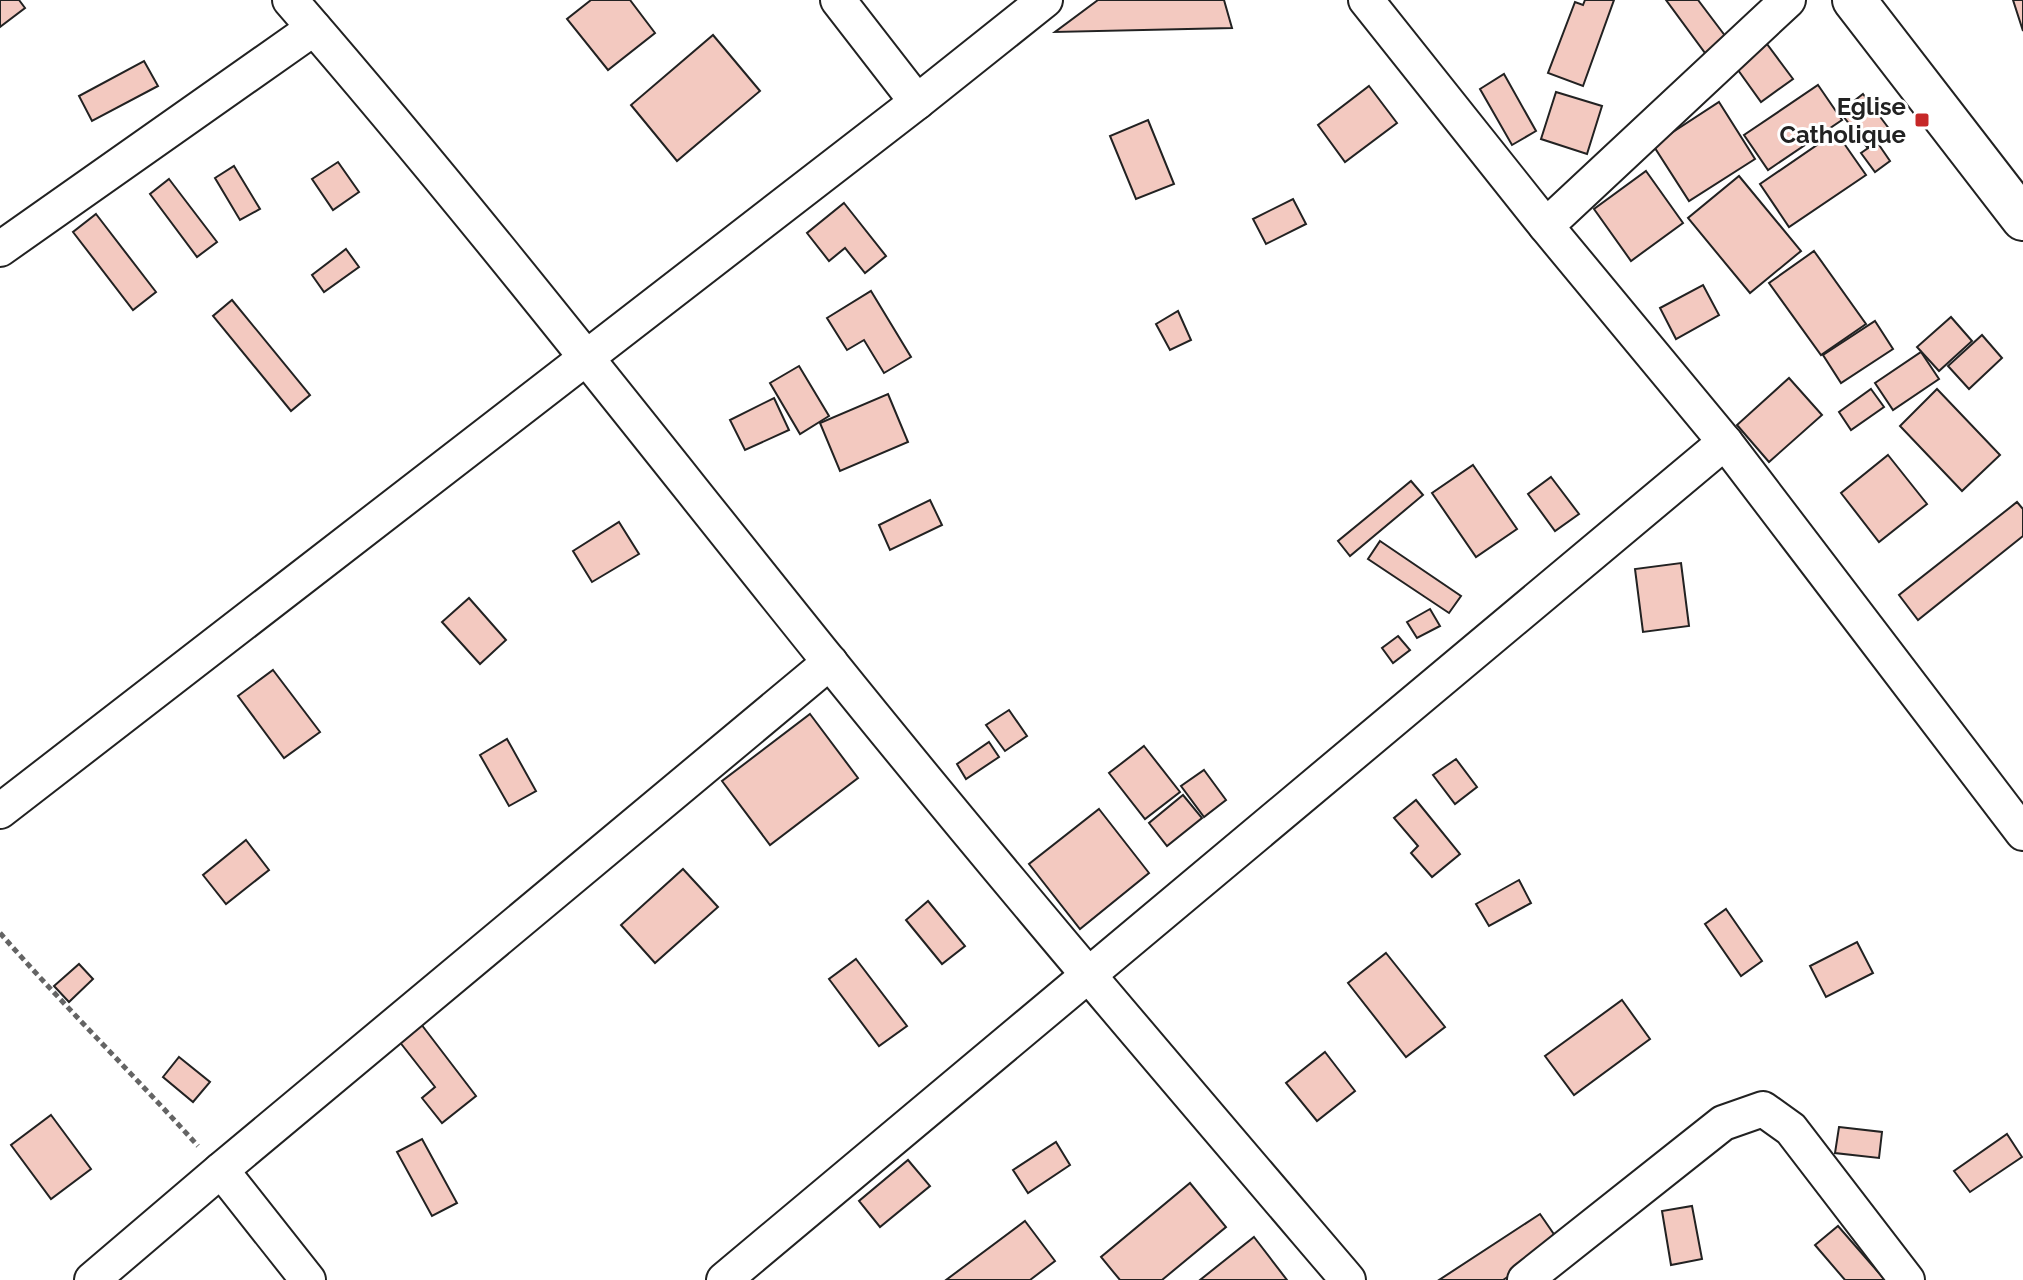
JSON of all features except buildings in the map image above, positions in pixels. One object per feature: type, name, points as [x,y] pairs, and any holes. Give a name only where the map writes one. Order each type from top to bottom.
[{"type":"street","points":[[290,0],[586,357],[830,662],[1088,976],[1348,1280]]},
{"type":"street","points":[[838,0],[917,102]]},
{"type":"street","points":[[0,811],[1045,0]]},
{"type":"street","points":[[1366,0],[1546,226],[1725,442],[2023,833]]},
{"type":"street","points":[[1546,226],[1788,0]]},
{"type":"street","points":[[1854,0],[2023,219]]},
{"type":"street","points":[[0,249],[314,28]]},
{"type":"street","points":[[724,1280],[1725,442]]},
{"type":"street","points":[[92,1280],[830,662]]},
{"type":"street","points":[[1525,1280],[1723,1123],[1763,1109],[1791,1129],[1907,1280]]},
{"type":"street","points":[[221,1170],[308,1280]]},
{"type":"path","points":[[0,933],[221,1170]]},
{"type":"place","name":"Eglise Catholique","points":[[1922,120]]}]
